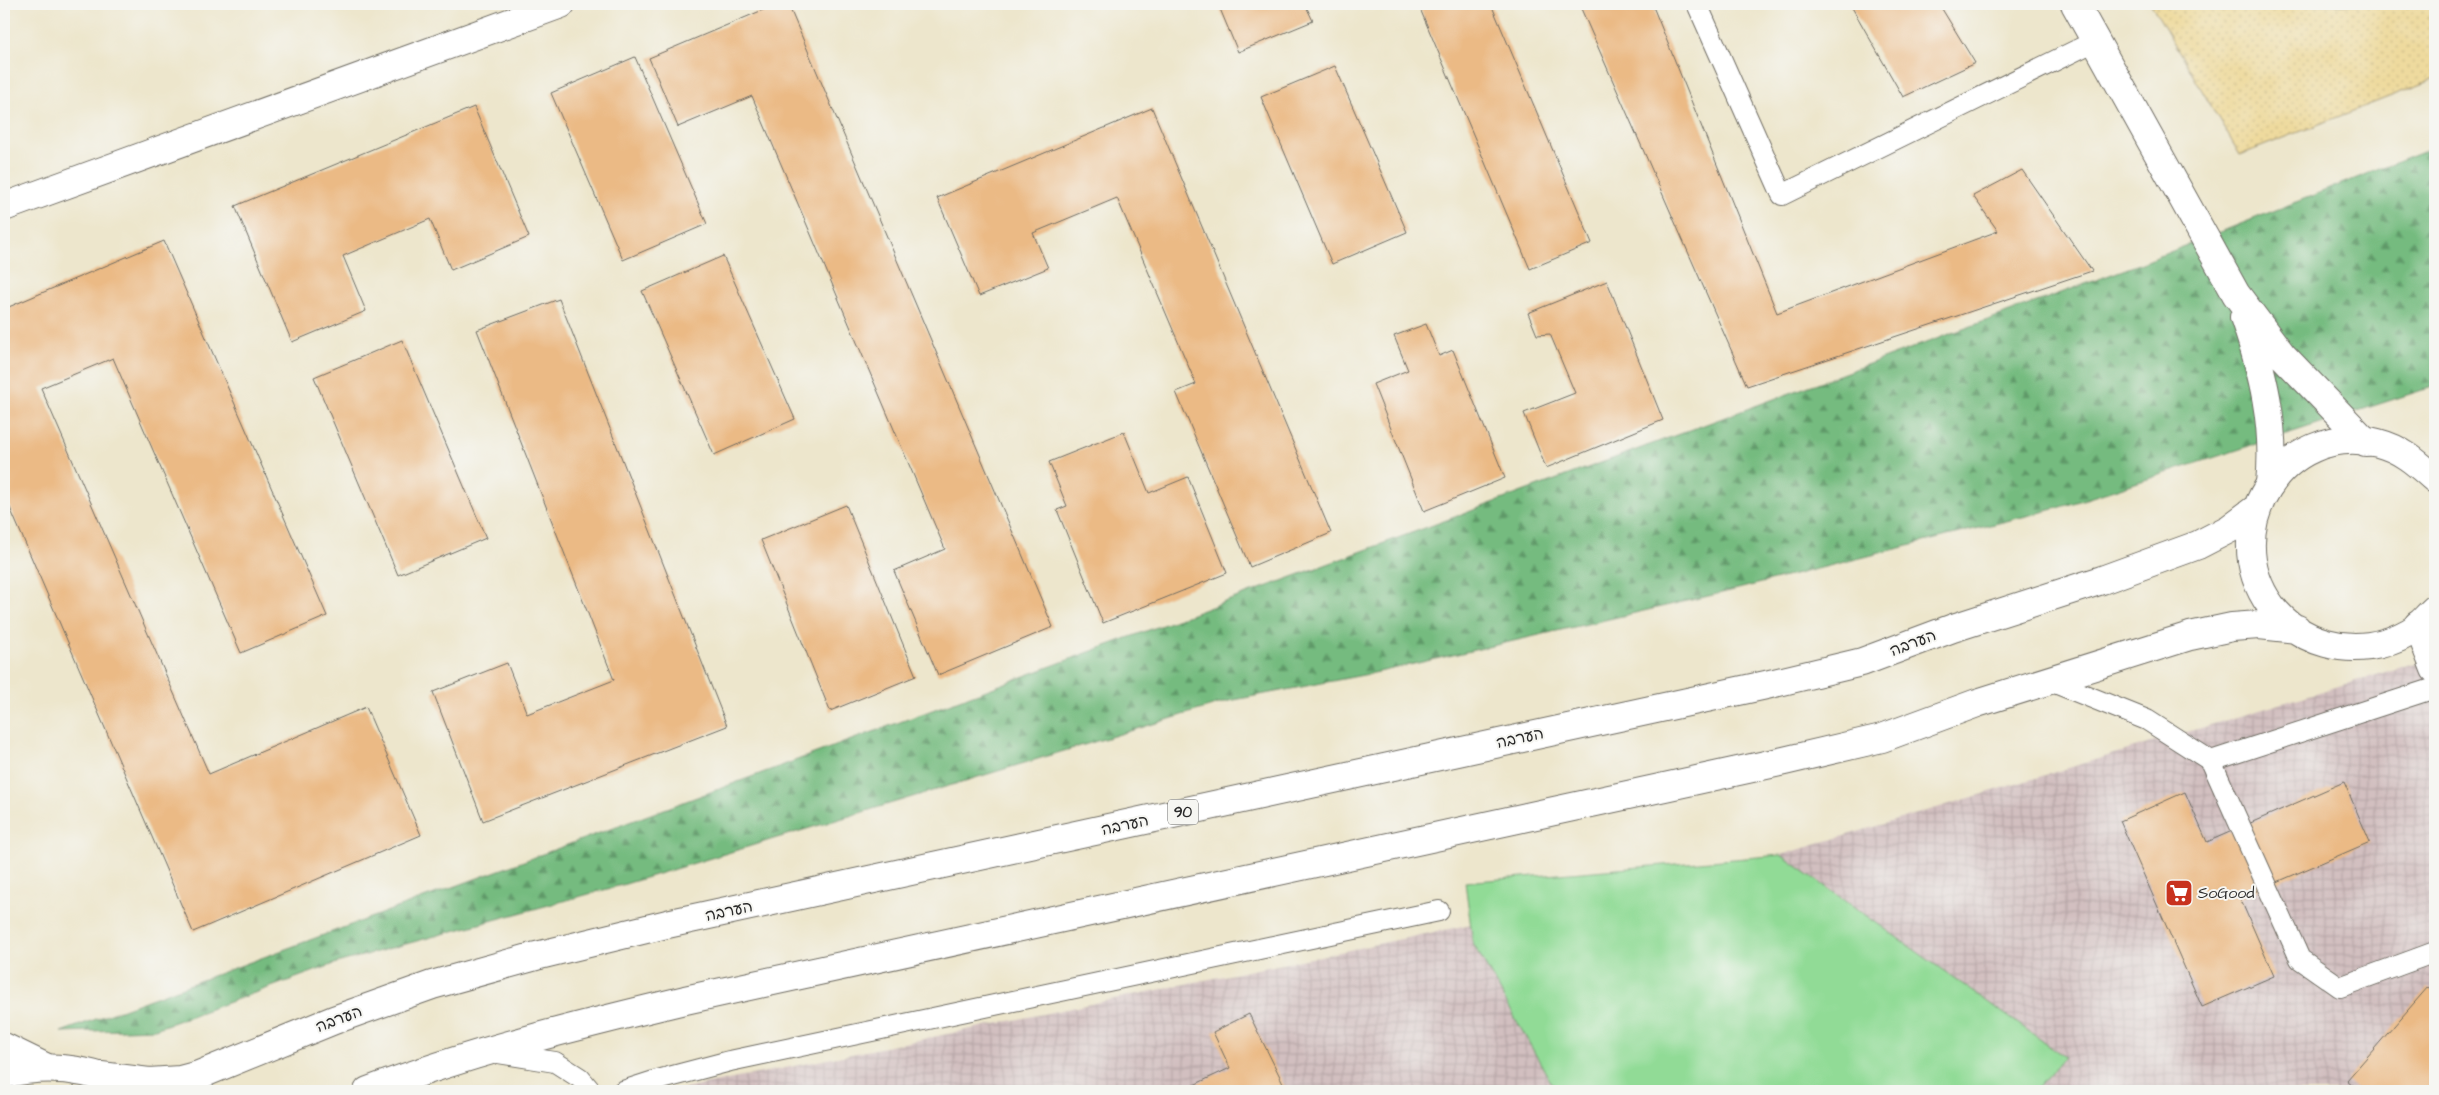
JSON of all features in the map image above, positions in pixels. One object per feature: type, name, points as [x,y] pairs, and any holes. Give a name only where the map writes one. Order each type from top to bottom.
[{"type":"main road","points":[[4,207],[561,4]]},
{"type":"main road","points":[[2075,4],[2236,294],[2282,355],[2366,442]]},
{"type":"main road","points":[[2236,294],[2259,360],[2268,404],[2273,456],[2270,484]]},
{"type":"main road","points":[[2427,617],[2411,632],[2378,646],[2344,648],[2310,639],[2282,619],[2261,591],[2250,559],[2251,525],[2263,493],[2283,466],[2312,448],[2345,440],[2379,443],[2423,458],[2435,479]]},
{"type":"main road","name":"הערבה","points":[[101,1076],[149,1082],[180,1080],[220,1068],[384,1002],[474,973],[536,956],[667,924],[1766,685],[1862,662],[1953,628],[2102,580],[2198,544],[2229,529],[2257,508]]},
{"type":"main road","points":[[2427,617],[2435,669]]},
{"type":"main road","points":[[368,1091],[485,1051],[685,1000],[1784,761],[1882,738],[1977,703],[2190,636],[2232,627],[2259,625],[2297,629]]},
{"type":"main road","points":[[4,1047],[47,1068]]},
{"type":"main road","name":"90","points":[[4,1074],[47,1068],[75,1070],[101,1076],[131,1091]]},
{"type":"lane","points":[[1697,4],[1782,195],[2095,41]]},
{"type":"lane","points":[[2050,681],[2148,720],[2211,760],[2300,959],[2340,987],[2435,952]]},
{"type":"lane","points":[[2211,760],[2435,688]]},
{"type":"lane","points":[[623,1091],[730,1061],[1439,911]]},
{"type":"lane","points":[[485,1051],[555,1062],[580,1078],[592,1091]]},
{"type":"shaded area","points":[[2435,657],[2435,1091],[675,1091],[1449,929],[1781,855]]},
{"type":"green space","points":[[2435,147],[2435,386],[2058,508],[1726,592],[1379,672],[1229,701],[622,885],[340,962],[155,1029],[61,1032],[2142,263]]},
{"type":"green space","points":[[1781,855],[2065,1057],[2035,1091],[1556,1091],[1473,943],[1465,882]]},
{"type":"sand","points":[[2151,4],[2435,4],[2435,79],[2240,155]]},
{"type":"building","points":[[777,4],[788,4],[1053,627],[938,675],[894,571],[945,549],[752,96],[678,127],[649,58]]},
{"type":"building","points":[[1218,4],[1305,4],[1313,21],[1238,52]]},
{"type":"building","points":[[1418,4],[1491,4],[1592,243],[1530,269]]},
{"type":"building","points":[[1579,4],[1652,4],[1777,313],[1998,231],[1973,196],[2022,170],[2092,271],[1747,386]]},
{"type":"building","points":[[1850,4],[1939,4],[1975,63],[1903,97]]},
{"type":"building","points":[[635,57],[707,224],[623,260],[551,93]]},
{"type":"building","points":[[1335,66],[1407,232],[1332,264],[1261,97]]},
{"type":"building","points":[[474,107],[529,237],[451,270],[430,219],[343,256],[366,311],[292,342],[235,206]]},
{"type":"building","points":[[1152,108],[1331,533],[1250,567],[1176,392],[1196,384],[1117,198],[1033,233],[1048,268],[979,296],[937,198]]},
{"type":"building","points":[[164,241],[327,616],[241,653],[113,358],[41,388],[209,774],[366,707],[421,835],[193,932],[4,494],[4,309]]},
{"type":"building","points":[[723,256],[795,419],[714,455],[642,291]]},
{"type":"building","points":[[1607,281],[1663,420],[1546,468],[1524,413],[1575,393],[1550,334],[1537,335],[1528,313]]},
{"type":"building","points":[[559,299],[727,726],[483,821],[433,692],[507,663],[527,714],[614,680],[477,330]]},
{"type":"building","points":[[1426,324],[1439,356],[1453,350],[1505,478],[1424,511],[1373,384],[1408,370],[1394,336]]},
{"type":"building","points":[[402,340],[486,538],[398,575],[314,377]]},
{"type":"building","points":[[1124,432],[1149,493],[1188,477],[1227,573],[1103,623],[1057,510],[1067,506],[1049,462]]},
{"type":"building","points":[[846,505],[916,676],[830,711],[761,540]]},
{"type":"building","points":[[2344,782],[2370,842],[2240,898],[2274,976],[2202,1007],[2120,821],[2185,792],[2207,842]]},
{"type":"building","points":[[2428,987],[2435,993],[2435,1091],[2360,1091],[2347,1080]]},
{"type":"building","points":[[1249,1014],[1287,1091],[1181,1091],[1230,1068],[1213,1032]]},
{"type":"place","name":"SoGood","points":[[2179,893]]}]
